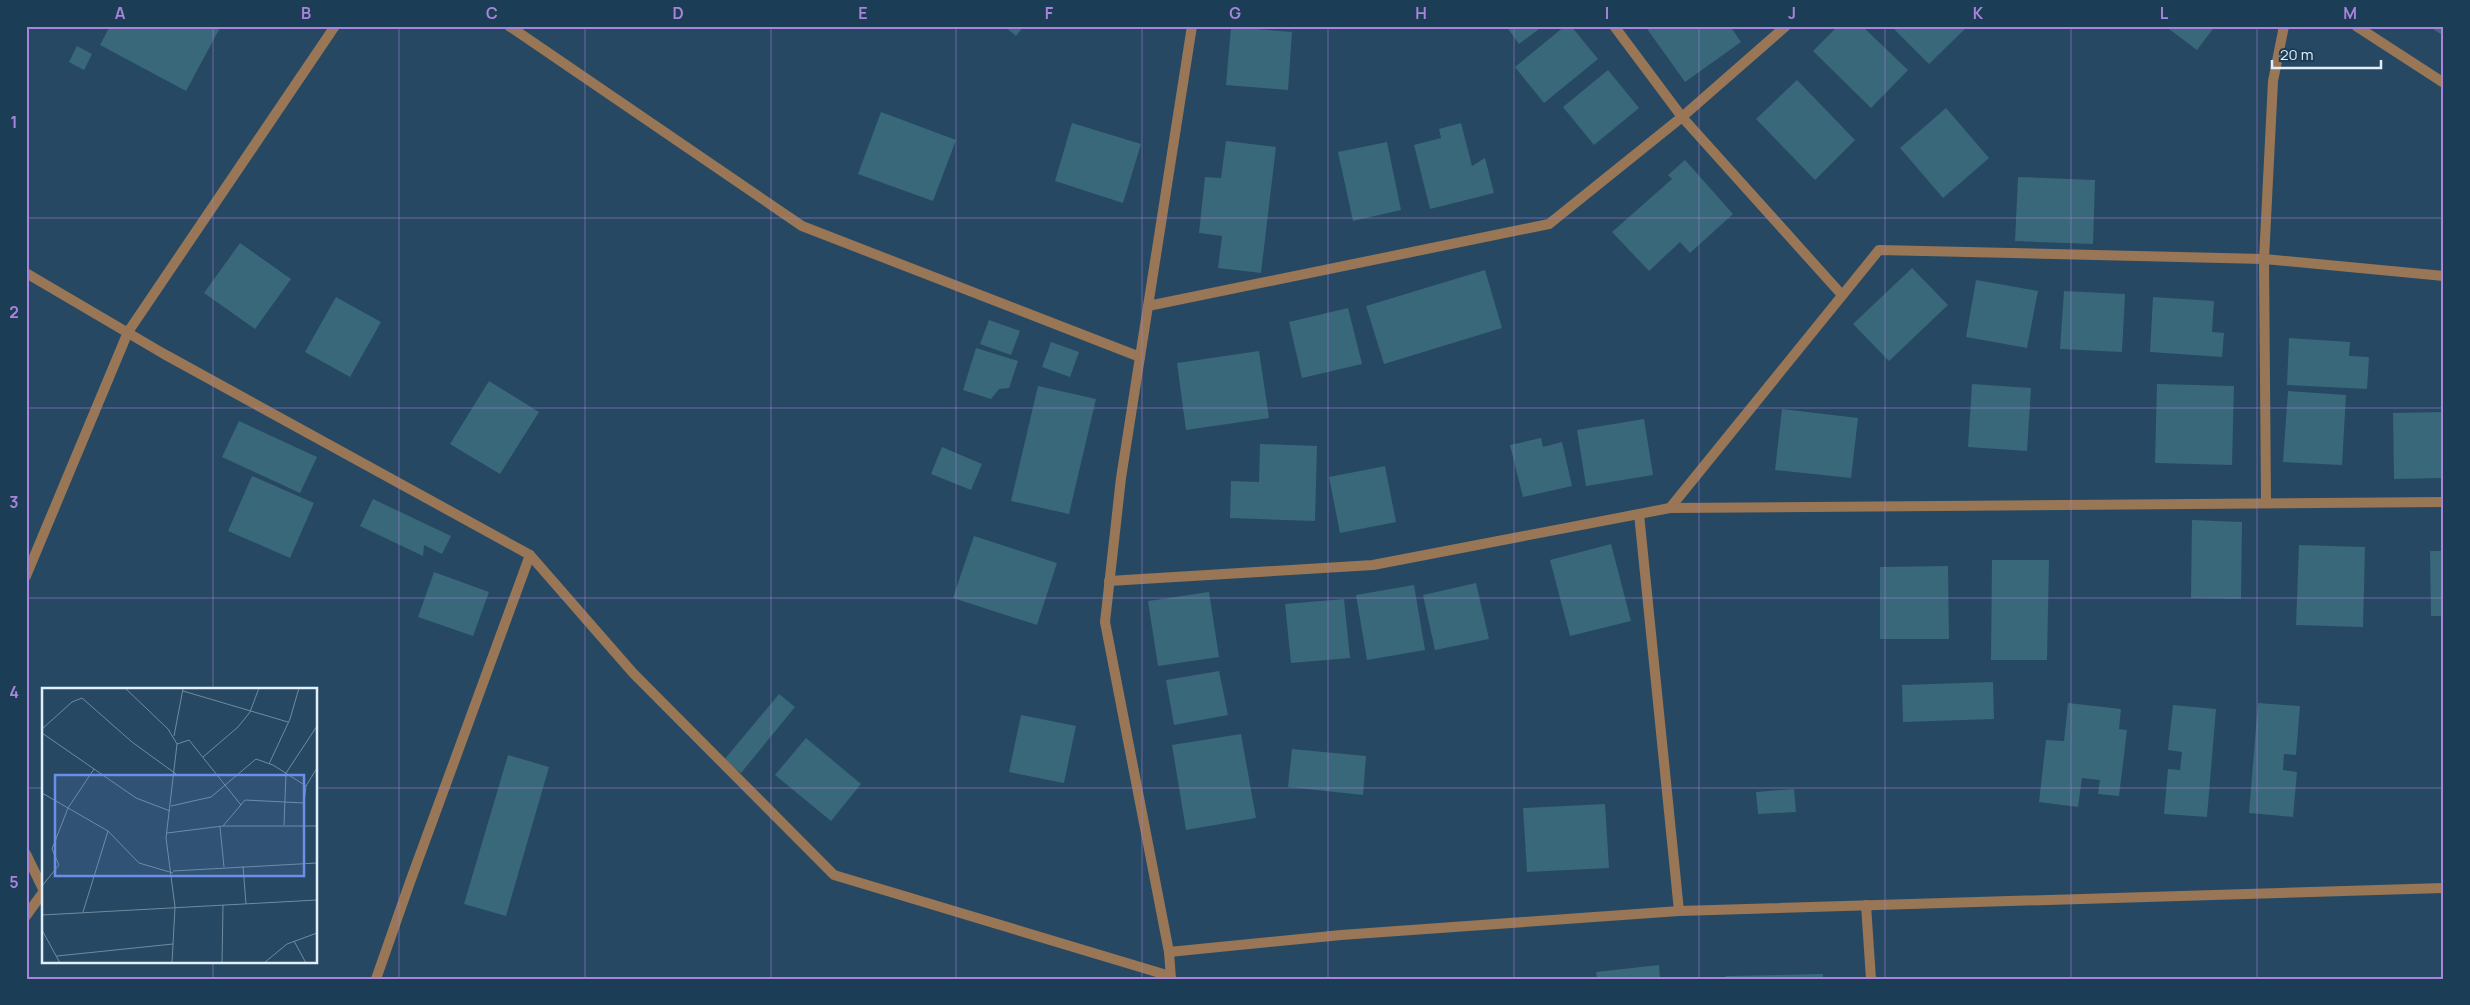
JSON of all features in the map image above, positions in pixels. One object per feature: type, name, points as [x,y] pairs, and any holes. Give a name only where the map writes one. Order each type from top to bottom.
[{"type":"street","points":[[26,576],[128,332],[335,26]]},
{"type":"street","points":[[509,26],[802,226],[1140,357]]},
{"type":"street","points":[[26,273],[128,332],[530,555],[634,673],[834,875],[1171,978],[1168,952],[1105,622],[1121,478],[1192,26]]},
{"type":"street","points":[[1614,26],[1682,117],[1842,295]]},
{"type":"street","points":[[1148,306],[1549,224],[1682,117],[1786,26]]},
{"type":"street","points":[[2266,502],[2264,259],[2273,81],[2284,26]]},
{"type":"street","points":[[2356,26],[2444,83]]},
{"type":"street","points":[[1670,508],[1879,250],[2264,259],[2444,276]]},
{"type":"street","points":[[1109,581],[1373,565],[1670,508],[2444,502]]},
{"type":"street","points":[[1639,514],[1679,910]]},
{"type":"street","points":[[376,979],[530,555]]},
{"type":"street","points":[[26,854],[42,887]]},
{"type":"street","points":[[1168,952],[1340,935],[1679,910],[2444,888]]},
{"type":"street","points":[[26,916],[42,894]]},
{"type":"street","points":[[1866,905],[1871,979]]},
{"type":"building","points":[[110,26],[221,26],[186,91],[100,45]]},
{"type":"building","points":[[1004,26],[1024,26],[1016,36]]},
{"type":"building","points":[[1506,26],[1543,26],[1519,44]]},
{"type":"building","points":[[1565,26],[1571,26],[1598,59],[1544,103],[1515,67]]},
{"type":"building","points":[[1645,26],[1730,26],[1741,42],[1685,82]]},
{"type":"building","points":[[1838,26],[1862,26],[1908,70],[1871,108],[1813,51]]},
{"type":"building","points":[[1891,26],[1968,26],[1929,64]]},
{"type":"building","points":[[2165,26],[2215,26],[2197,50]]},
{"type":"building","points":[[2428,26],[2444,26],[2444,36]]},
{"type":"building","points":[[1231,27],[1292,32],[1288,90],[1226,85]]},
{"type":"building","points":[[77,46],[92,54],[84,70],[69,62]]},
{"type":"building","points":[[1608,70],[1639,108],[1594,145],[1563,107]]},
{"type":"building","points":[[1797,80],[1855,140],[1815,180],[1756,119]]},
{"type":"building","points":[[1946,108],[1989,158],[1943,198],[1900,148]]},
{"type":"building","points":[[881,112],[956,140],[933,201],[858,174]]},
{"type":"building","points":[[1072,123],[1141,144],[1123,203],[1055,181]]},
{"type":"building","points":[[1461,123],[1472,166],[1485,158],[1494,193],[1430,209],[1414,145],[1441,138],[1439,129]]},
{"type":"building","points":[[1226,141],[1276,147],[1261,273],[1218,268],[1222,236],[1199,233],[1205,177],[1221,178]]},
{"type":"building","points":[[1387,142],[1401,210],[1353,221],[1338,152]]},
{"type":"building","points":[[1685,160],[1733,214],[1690,253],[1680,242],[1649,271],[1612,232],[1672,179],[1668,175]]},
{"type":"building","points":[[2018,177],[2095,180],[2093,244],[2015,241]]},
{"type":"building","points":[[240,243],[291,279],[255,329],[204,293]]},
{"type":"building","points":[[1912,268],[1948,305],[1889,361],[1853,324]]},
{"type":"building","points":[[1485,270],[1502,328],[1384,364],[1366,306]]},
{"type":"building","points":[[1976,280],[2038,291],[2027,348],[1966,337]]},
{"type":"building","points":[[2064,291],[2125,294],[2122,352],[2060,349]]},
{"type":"building","points":[[336,297],[381,322],[350,377],[305,352]]},
{"type":"building","points":[[2153,297],[2214,301],[2212,332],[2224,333],[2222,357],[2150,352]]},
{"type":"building","points":[[1348,308],[1362,364],[1302,378],[1289,322]]},
{"type":"building","points":[[989,320],[1020,331],[1011,355],[980,344]]},
{"type":"building","points":[[2289,338],[2350,342],[2349,356],[2369,357],[2367,389],[2287,385]]},
{"type":"building","points":[[1051,342],[1079,352],[1070,377],[1042,367]]},
{"type":"building","points":[[976,348],[1018,361],[1009,388],[999,389],[991,399],[963,390]]},
{"type":"building","points":[[1259,351],[1269,418],[1186,430],[1177,363]]},
{"type":"building","points":[[489,381],[539,412],[500,474],[450,444]]},
{"type":"building","points":[[1972,384],[2031,388],[2027,451],[1968,447]]},
{"type":"building","points":[[2157,384],[2234,386],[2232,465],[2155,463]]},
{"type":"building","points":[[1038,386],[1096,399],[1069,514],[1011,501]]},
{"type":"building","points":[[2288,391],[2346,395],[2342,465],[2283,462]]},
{"type":"building","points":[[1782,409],[1858,418],[1851,478],[1775,470]]},
{"type":"building","points":[[2444,412],[2444,478],[2394,479],[2393,413]]},
{"type":"building","points":[[1644,419],[1653,475],[1586,486],[1577,430]]},
{"type":"building","points":[[239,421],[317,457],[300,493],[222,457]]},
{"type":"building","points":[[1541,438],[1543,447],[1562,442],[1572,486],[1523,497],[1510,445]]},
{"type":"building","points":[[1260,444],[1317,446],[1315,521],[1230,518],[1231,481],[1259,482]]},
{"type":"building","points":[[942,447],[982,464],[971,490],[931,474]]},
{"type":"building","points":[[1385,466],[1396,522],[1340,533],[1329,477]]},
{"type":"building","points":[[252,476],[314,503],[290,558],[228,531]]},
{"type":"building","points":[[373,499],[451,536],[442,554],[424,545],[423,556],[360,526]]},
{"type":"building","points":[[2192,520],[2242,522],[2241,599],[2191,598]]},
{"type":"building","points":[[974,536],[1057,563],[1037,625],[953,598]]},
{"type":"building","points":[[1611,544],[1631,621],[1570,636],[1550,560]]},
{"type":"building","points":[[2299,545],[2365,547],[2363,627],[2296,625]]},
{"type":"building","points":[[2430,551],[2444,551],[2444,616],[2431,616]]},
{"type":"building","points":[[1992,560],[2049,560],[2047,660],[1991,660]]},
{"type":"building","points":[[1948,566],[1949,639],[1880,639],[1880,567]]},
{"type":"building","points":[[434,572],[489,592],[473,636],[418,617]]},
{"type":"building","points":[[1476,583],[1489,639],[1435,650],[1423,595]]},
{"type":"building","points":[[1414,585],[1425,650],[1367,660],[1356,595]]},
{"type":"building","points":[[1209,592],[1219,657],[1158,666],[1148,601]]},
{"type":"building","points":[[1344,599],[1350,658],[1291,663],[1285,604]]},
{"type":"building","points":[[1219,671],[1228,715],[1174,725],[1166,680]]},
{"type":"building","points":[[1993,682],[1994,719],[1903,722],[1902,685]]},
{"type":"building","points":[[779,694],[795,707],[741,773],[724,760]]},
{"type":"building","points":[[2068,703],[2121,709],[2119,729],[2127,730],[2119,796],[2098,794],[2100,780],[2082,778],[2078,807],[2039,802],[2046,740],[2064,741]]},
{"type":"building","points":[[2258,703],[2300,706],[2296,755],[2284,754],[2283,770],[2297,772],[2293,817],[2249,813]]},
{"type":"building","points":[[2173,705],[2216,709],[2207,817],[2164,814],[2168,769],[2180,770],[2182,752],[2168,750]]},
{"type":"building","points":[[1021,715],[1076,726],[1064,783],[1009,772]]},
{"type":"building","points":[[1241,734],[1256,818],[1186,830],[1172,745]]},
{"type":"building","points":[[806,738],[861,784],[831,821],[775,775]]},
{"type":"building","points":[[1292,749],[1366,756],[1363,795],[1288,787]]},
{"type":"building","points":[[508,755],[549,767],[506,916],[464,904]]},
{"type":"building","points":[[1794,789],[1796,812],[1758,814],[1756,792]]},
{"type":"building","points":[[1605,804],[1609,868],[1527,872],[1523,808]]},
{"type":"building","points":[[1659,965],[1660,979],[1597,979],[1596,972]]},
{"type":"building","points":[[1823,974],[1823,979],[1726,979],[1726,976]]}]
